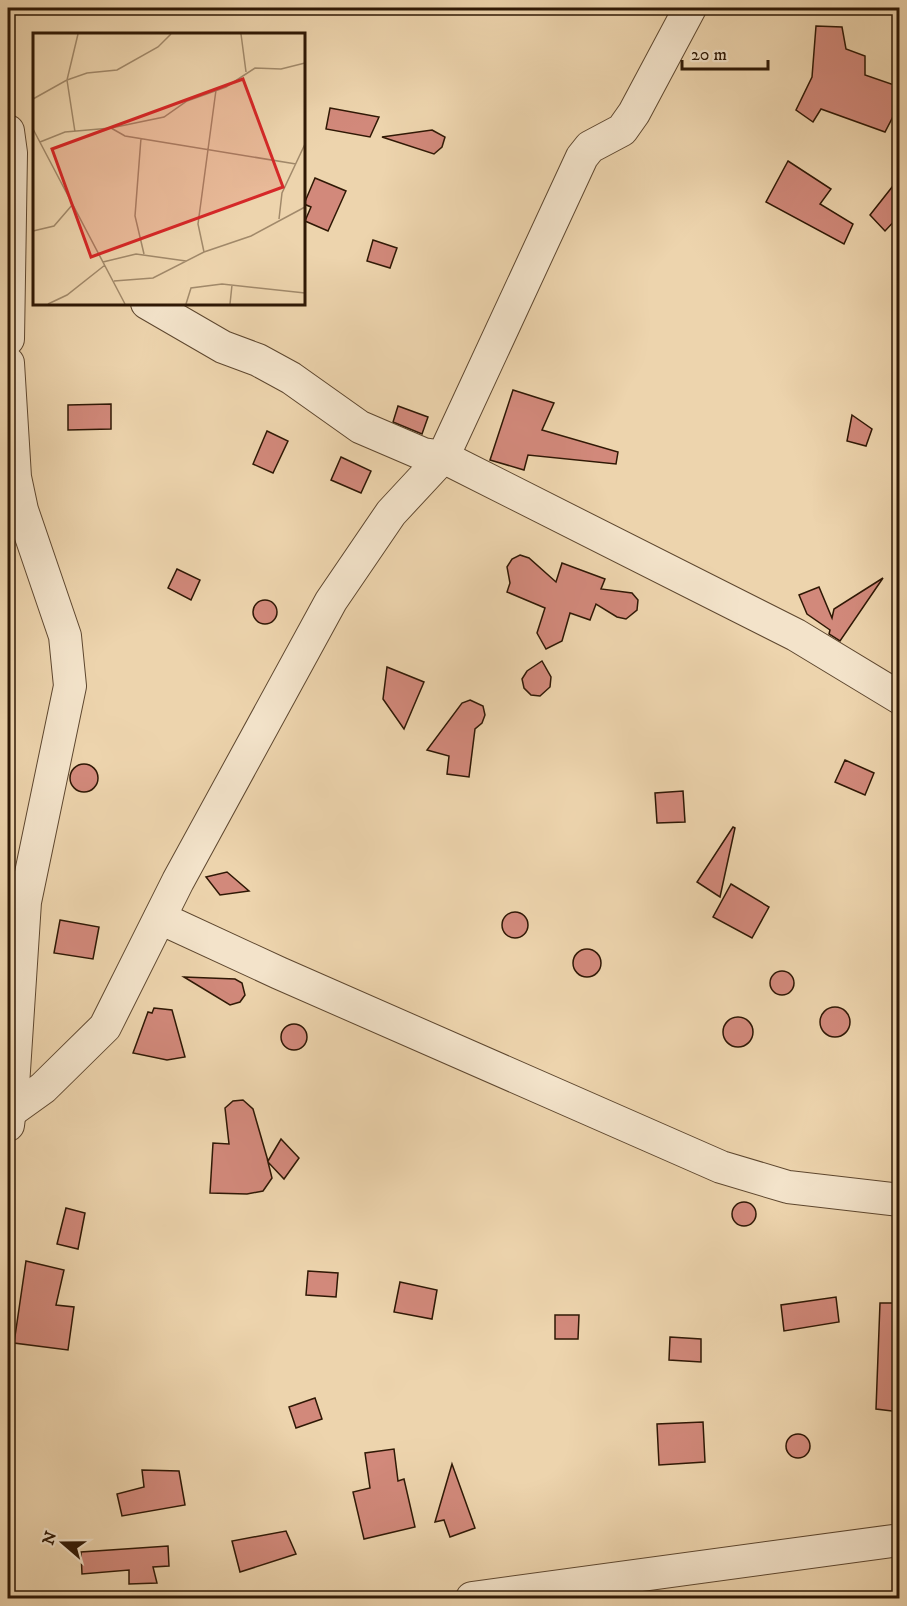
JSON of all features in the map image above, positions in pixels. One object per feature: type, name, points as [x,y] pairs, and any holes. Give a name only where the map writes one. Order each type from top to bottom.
[{"type":"street","points":[[9,1119],[105,1027],[178,881],[331,601],[391,513],[443,457],[582,157],[590,147],[612,138],[628,122],[690,8]]},
{"type":"street","points":[[8,131],[23,238],[8,339]]},
{"type":"street","points":[[149,304],[223,347],[258,360],[291,378],[360,427],[423,454],[443,457],[796,635],[900,698]]},
{"type":"street","points":[[8,363],[15,477],[22,510],[65,636],[70,686],[25,902],[9,1119]]},
{"type":"street","points":[[160,918],[279,973],[721,1167],[789,1187],[900,1200]]},
{"type":"street","points":[[472,1599],[900,1540]]},
{"type":"building","points":[[816,26],[842,27],[846,49],[865,56],[865,75],[900,87],[900,103],[885,132],[821,109],[813,122],[796,110],[812,77]]},
{"type":"building","points":[[330,108],[379,117],[370,137],[326,129]]},
{"type":"building","points":[[432,130],[445,137],[442,147],[434,154],[382,137]]},
{"type":"building","points":[[788,161],[831,189],[820,204],[853,224],[844,244],[766,202]]},
{"type":"building","points":[[900,177],[900,215],[885,231],[870,215]]},
{"type":"building","points":[[315,178],[346,191],[328,231],[305,221],[311,207],[304,204]]},
{"type":"building","points":[[373,240],[397,248],[390,268],[367,261]]},
{"type":"building","points":[[513,390],[554,403],[542,430],[618,452],[616,464],[528,455],[524,470],[490,460]]},
{"type":"building","points":[[111,404],[111,429],[68,430],[68,405]]},
{"type":"building","points":[[398,406],[428,417],[422,434],[393,422]]},
{"type":"building","points":[[852,415],[872,429],[866,446],[847,441]]},
{"type":"building","points":[[267,431],[288,441],[273,473],[253,464]]},
{"type":"building","points":[[341,457],[371,471],[361,493],[331,480]]},
{"type":"building","points":[[520,555],[529,558],[556,582],[562,563],[605,579],[601,589],[632,593],[638,600],[637,610],[626,619],[617,617],[596,604],[590,620],[570,613],[562,641],[546,649],[537,633],[545,608],[507,592],[510,583],[507,567],[512,559]]},
{"type":"building","points":[[177,569],[200,580],[191,600],[168,588]]},
{"type":"building","points":[[883,578],[840,641],[829,634],[830,630],[807,614],[799,595],[819,587],[832,618],[834,609]]},
{"type":"building","points":[[265,600],[274,603],[277,612],[274,621],[265,624],[256,621],[253,612],[256,603]]},
{"type":"building","points":[[542,661],[551,677],[550,687],[540,696],[531,695],[524,688],[522,679],[527,671]]},
{"type":"building","points":[[387,667],[424,682],[404,729],[383,699]]},
{"type":"building","points":[[470,700],[483,706],[485,715],[482,723],[475,729],[469,777],[447,774],[449,756],[427,750],[462,703]]},
{"type":"building","points":[[845,760],[874,773],[865,795],[835,782]]},
{"type":"building","points":[[84,764],[94,768],[98,778],[94,788],[84,792],[74,788],[70,778],[74,768]]},
{"type":"building","points":[[683,791],[685,822],[657,823],[655,793]]},
{"type":"building","points":[[733,827],[735,828],[720,897],[697,882]]},
{"type":"building","points":[[227,872],[249,891],[220,895],[206,877]]},
{"type":"building","points":[[731,884],[769,907],[752,938],[713,917]]},
{"type":"building","points":[[515,912],[524,916],[528,925],[524,934],[515,938],[506,934],[502,925],[506,916]]},
{"type":"building","points":[[60,920],[99,927],[93,959],[54,953]]},
{"type":"building","points":[[587,949],[597,953],[601,963],[597,973],[587,977],[577,973],[573,963],[577,953]]},
{"type":"building","points":[[782,971],[787,972],[793,978],[793,988],[787,994],[782,995],[777,994],[771,988],[770,983],[771,978],[777,972]]},
{"type":"building","points":[[184,977],[235,979],[242,983],[245,995],[240,1002],[230,1005]]},
{"type":"building","points":[[835,1007],[846,1011],[850,1022],[846,1033],[835,1037],[824,1033],[820,1022],[824,1011]]},
{"type":"building","points":[[154,1008],[172,1010],[185,1057],[167,1060],[133,1053],[148,1012],[152,1013]]},
{"type":"building","points":[[738,1017],[749,1021],[753,1032],[749,1043],[738,1047],[727,1043],[723,1032],[727,1021]]},
{"type":"building","points":[[294,1024],[303,1028],[307,1037],[303,1046],[294,1050],[285,1046],[281,1037],[285,1028]]},
{"type":"building","points":[[243,1100],[253,1109],[268,1161],[281,1139],[299,1158],[284,1179],[268,1162],[272,1178],[263,1191],[247,1194],[210,1193],[213,1143],[229,1144],[225,1108],[233,1101]]},
{"type":"building","points":[[744,1202],[752,1206],[756,1214],[752,1222],[744,1226],[736,1222],[732,1214],[736,1206]]},
{"type":"building","points":[[66,1208],[85,1213],[78,1249],[57,1244]]},
{"type":"building","points":[[26,1261],[64,1270],[56,1305],[74,1307],[68,1350],[14,1343]]},
{"type":"building","points":[[308,1271],[338,1273],[336,1297],[306,1295]]},
{"type":"building","points":[[400,1282],[437,1290],[432,1319],[394,1312]]},
{"type":"building","points":[[836,1297],[839,1322],[784,1331],[781,1305]]},
{"type":"building","points":[[880,1303],[900,1303],[900,1412],[876,1409]]},
{"type":"building","points":[[555,1315],[579,1315],[578,1339],[555,1339]]},
{"type":"building","points":[[670,1337],[701,1339],[701,1362],[669,1360]]},
{"type":"building","points":[[315,1398],[322,1419],[296,1428],[289,1407]]},
{"type":"building","points":[[703,1422],[705,1462],[659,1465],[657,1424]]},
{"type":"building","points":[[798,1434],[807,1437],[810,1446],[807,1455],[798,1458],[789,1455],[786,1446],[789,1437]]},
{"type":"building","points":[[394,1449],[398,1481],[404,1479],[415,1527],[364,1539],[353,1492],[370,1488],[365,1453]]},
{"type":"building","points":[[452,1464],[475,1528],[450,1537],[444,1520],[435,1522]]},
{"type":"building","points":[[142,1470],[179,1471],[185,1505],[122,1516],[117,1494],[144,1487]]},
{"type":"building","points":[[286,1531],[296,1554],[240,1572],[232,1541]]},
{"type":"building","points":[[168,1546],[169,1566],[153,1567],[157,1583],[129,1584],[129,1570],[82,1574],[81,1552]]}]
